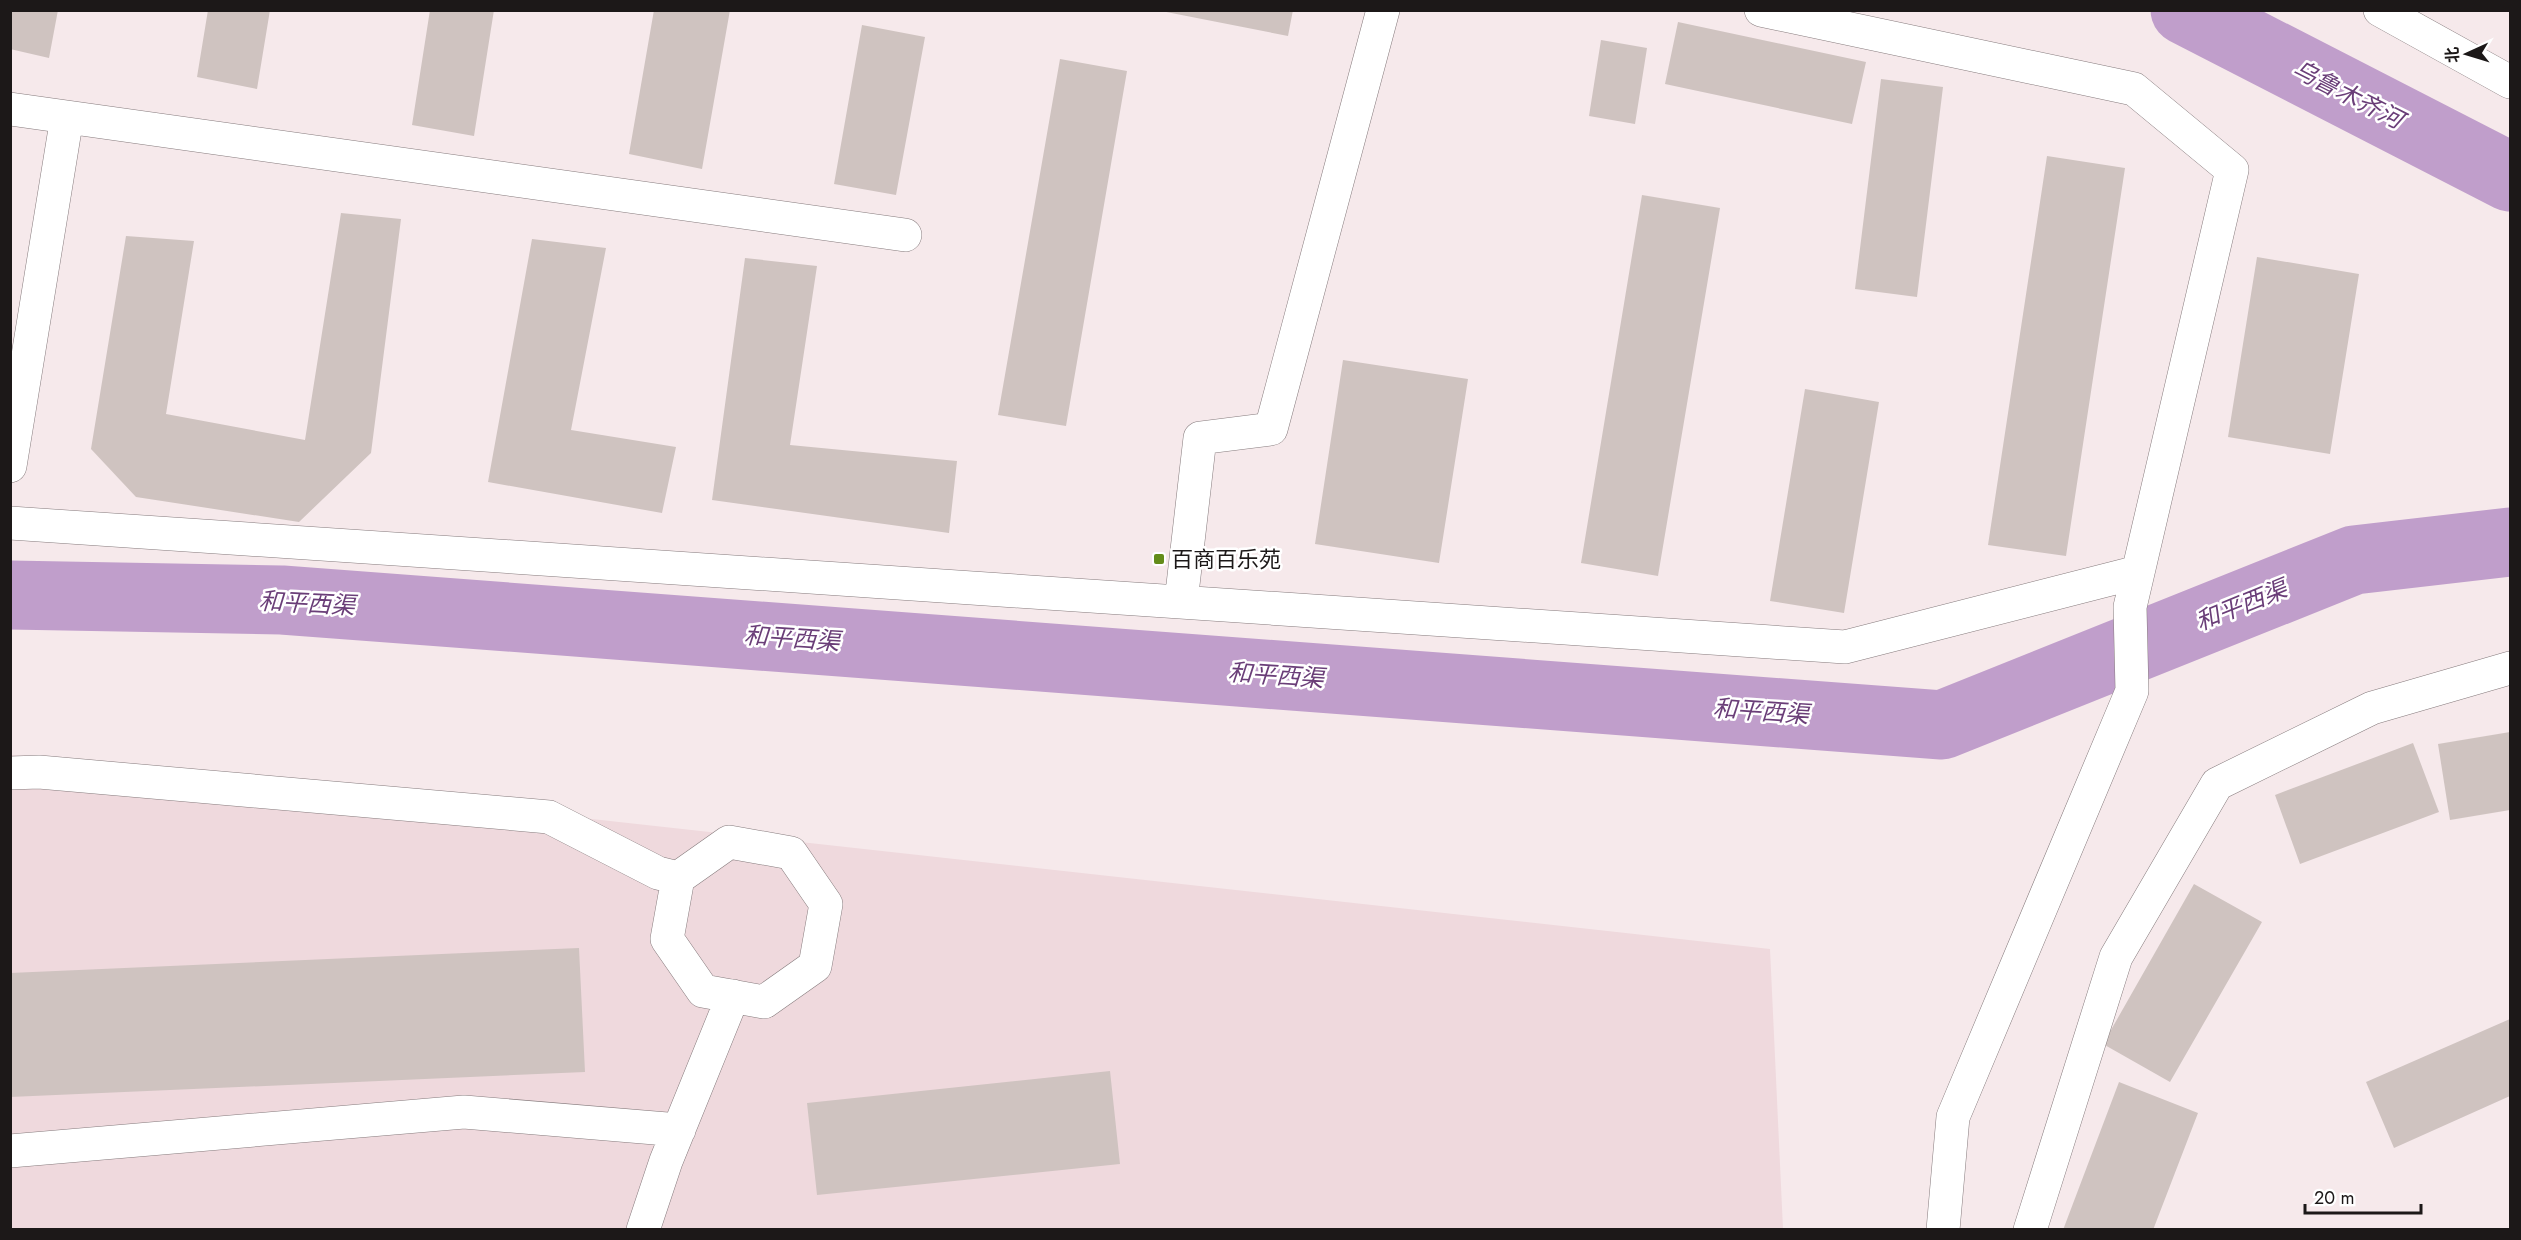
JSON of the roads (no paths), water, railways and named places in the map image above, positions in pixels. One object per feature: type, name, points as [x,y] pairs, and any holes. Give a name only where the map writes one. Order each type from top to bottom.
[{"type":"street","points":[[1181,602],[1200,438],[1270,429],[1383,10]]},
{"type":"street","points":[[1761,10],[2134,89],[2232,170],[2130,607],[2132,691],[1953,1117],[1943,1230]]},
{"type":"street","points":[[2380,10],[2511,82]]},
{"type":"street","points":[[10,109],[906,236]]},
{"type":"street","points":[[10,466],[67,117]]},
{"type":"street","points":[[10,523],[1845,647],[2138,572]]},
{"type":"street","points":[[2030,1230],[2116,957],[2217,784],[2372,708],[2511,668]]},
{"type":"street","points":[[10,773],[39,772],[549,817],[658,873],[678,878]]},
{"type":"street","points":[[729,842],[791,853],[826,904],[815,966],[764,1002],[703,991],[667,939],[678,878],[729,842]]},
{"type":"street","points":[[643,1230],[679,1130],[733,996]]},
{"type":"street","points":[[10,1150],[464,1112],[679,1130]]},
{"type":"waterway","name":"乌鲁木齐河","points":[[2185,10],[2510,177]]},
{"type":"waterway","name":"和平西渠","points":[[10,595],[282,600],[1942,725],[2354,560],[2510,542]]},
{"type":"place","name":"百商百乐苑","points":[[1159,559]]}]
